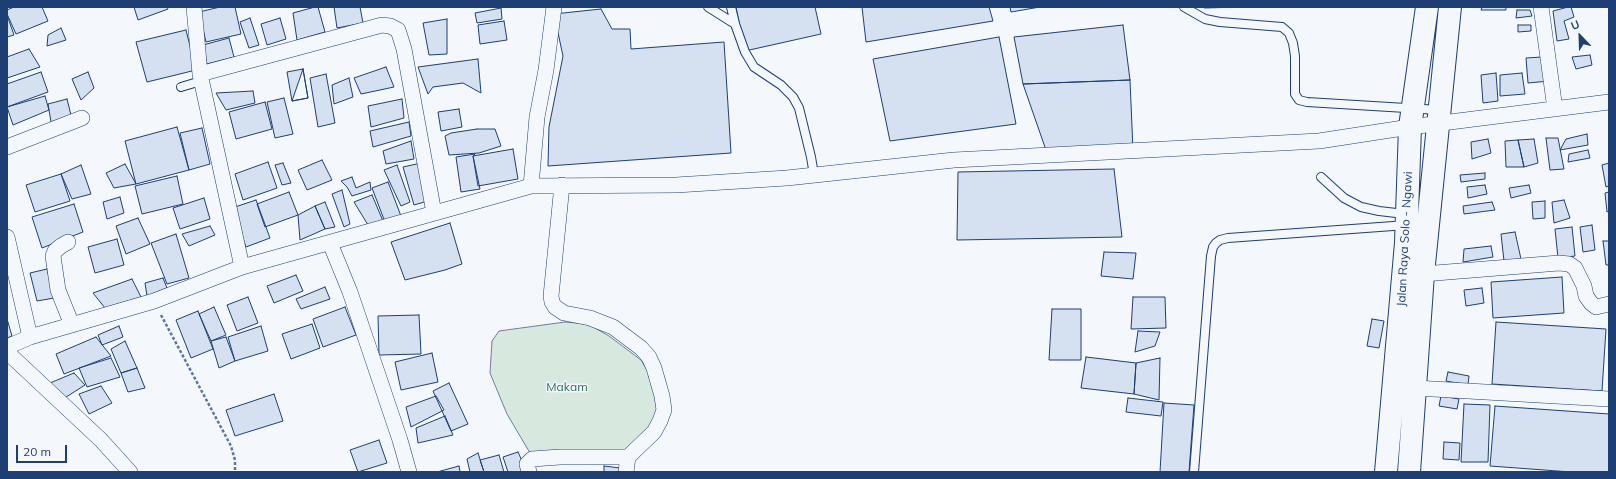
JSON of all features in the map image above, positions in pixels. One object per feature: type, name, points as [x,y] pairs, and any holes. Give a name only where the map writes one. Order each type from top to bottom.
[{"type":"highway","name":"Jalan Raya Solo - Ngawi","points":[[1386,472],[1407,219],[1412,118],[1427,7]]},
{"type":"highway","name":"Jalan Raya Solo - Ngawi","points":[[1409,472],[1423,274],[1450,7]]},
{"type":"street","points":[[194,7],[200,78],[242,267]]},
{"type":"street","points":[[531,186],[537,117],[546,70],[554,7]]},
{"type":"street","points":[[1541,7],[1555,109]]},
{"type":"street","points":[[200,78],[382,25],[390,26],[398,30],[404,49],[434,212]]},
{"type":"street","points":[[7,347],[30,337],[154,301],[242,267],[531,186],[676,185],[814,175],[954,160],[1319,141],[1412,118],[1555,109],[1609,102]]},
{"type":"street","points":[[7,147],[82,118]]},
{"type":"street","points":[[529,472],[527,464],[532,459],[560,457],[627,465],[654,432],[660,422],[664,410],[662,396],[654,368],[641,348],[613,327],[590,318],[564,313],[555,307],[552,302],[551,296],[562,185]]},
{"type":"street","points":[[7,237],[30,337]]},
{"type":"street","points":[[68,242],[61,246],[53,256],[58,290],[72,325]]},
{"type":"street","points":[[330,243],[350,292],[400,440],[409,472]]},
{"type":"street","points":[[1423,274],[1559,263],[1569,264],[1578,272],[1584,286],[1586,296],[1591,303],[1596,307],[1609,304]]},
{"type":"street","points":[[7,352],[101,440],[130,472]]},
{"type":"street","points":[[1415,388],[1609,399]]},
{"type":"lane","points":[[708,7],[735,24]]},
{"type":"lane","points":[[731,7],[735,24],[745,52],[754,67],[782,85],[793,97],[799,108],[812,157],[814,175]]},
{"type":"lane","points":[[1184,7],[1205,19],[1220,22],[1282,27],[1286,30],[1289,33],[1293,43],[1295,94],[1299,100],[1412,118]]},
{"type":"lane","points":[[181,87],[200,78]]},
{"type":"lane","points":[[1321,177],[1344,198],[1361,208],[1379,211],[1407,219]]},
{"type":"lane","points":[[1194,472],[1211,256],[1213,247],[1216,243],[1220,240],[1228,238],[1407,219]]},
{"type":"path","points":[[154,301],[231,446],[235,460],[234,472]]},
{"type":"green space","name":"Makam","points":[[565,322],[588,324],[609,336],[641,360],[651,377],[658,413],[651,427],[626,451],[530,453],[507,414],[490,373],[492,341],[499,331]]},
{"type":"building","points":[[14,7],[42,7],[48,21],[16,34],[7,14],[7,10]]},
{"type":"building","points":[[134,7],[167,7],[168,9],[138,20]]},
{"type":"building","points":[[220,7],[235,7],[241,34],[206,42],[199,12]]},
{"type":"building","points":[[318,7],[325,32],[297,40],[293,13]]},
{"type":"building","points":[[334,7],[360,7],[363,23],[337,28]]},
{"type":"building","points":[[736,7],[815,7],[821,34],[745,51]]},
{"type":"building","points":[[862,7],[989,7],[993,21],[866,42]]},
{"type":"building","points":[[1010,7],[1040,7],[1011,12]]},
{"type":"building","points":[[1204,7],[1243,7],[1204,8]]},
{"type":"building","points":[[1482,7],[1506,7],[1506,10],[1481,10]]},
{"type":"building","points":[[1571,7],[1574,17],[1564,21],[1569,39],[1557,41],[1553,11]]},
{"type":"building","points":[[501,8],[502,19],[477,23],[475,13]]},
{"type":"building","points":[[601,9],[612,29],[630,29],[631,49],[724,42],[731,153],[548,166],[549,127],[563,56],[554,14]]},
{"type":"building","points":[[1517,10],[1530,10],[1532,16],[1516,18]]},
{"type":"building","points":[[7,15],[14,35],[7,37]]},
{"type":"building","points":[[250,18],[259,45],[249,48],[240,22]]},
{"type":"building","points":[[280,18],[286,39],[267,45],[261,24]]},
{"type":"building","points":[[447,19],[447,54],[429,55],[423,23]]},
{"type":"building","points":[[504,21],[507,40],[480,44],[478,25]]},
{"type":"building","points":[[1123,25],[1130,80],[1023,84],[1014,37]]},
{"type":"building","points":[[1518,25],[1531,25],[1531,31],[1518,32]]},
{"type":"building","points":[[61,28],[66,40],[47,46],[48,35]]},
{"type":"building","points":[[186,30],[196,70],[147,82],[136,42]]},
{"type":"building","points":[[999,37],[1016,124],[890,141],[873,59]]},
{"type":"building","points":[[229,38],[234,57],[207,64],[203,45]]},
{"type":"building","points":[[29,49],[40,67],[7,78],[7,57]]},
{"type":"building","points":[[1590,55],[1592,65],[1576,69],[1572,57]]},
{"type":"building","points":[[1542,57],[1549,81],[1528,83],[1526,58]]},
{"type":"building","points":[[478,59],[481,93],[463,83],[433,87],[428,94],[418,67]]},
{"type":"building","points":[[386,67],[394,87],[361,94],[354,78]]},
{"type":"building","points":[[303,69],[308,98],[292,101]]},
{"type":"building","points":[[303,69],[308,98],[292,101],[287,72]]},
{"type":"building","points":[[41,72],[48,92],[7,107],[7,84]]},
{"type":"building","points":[[88,72],[94,88],[81,100],[72,79]]},
{"type":"building","points":[[1496,73],[1498,101],[1483,103],[1481,75]]},
{"type":"building","points":[[1522,73],[1525,94],[1500,96],[1500,75]]},
{"type":"building","points":[[326,74],[335,123],[318,127],[310,78]]},
{"type":"building","points":[[349,78],[353,97],[334,104],[332,85]]},
{"type":"building","points":[[1130,80],[1133,150],[1047,153],[1023,84]]},
{"type":"building","points":[[253,91],[255,103],[226,110],[216,93]]},
{"type":"building","points":[[45,96],[49,110],[13,125],[7,107]]},
{"type":"building","points":[[284,98],[293,134],[275,138],[267,102]]},
{"type":"building","points":[[67,99],[71,115],[51,122],[48,104]]},
{"type":"building","points":[[402,99],[404,118],[371,127],[368,106]]},
{"type":"building","points":[[265,102],[272,129],[236,139],[229,112]]},
{"type":"building","points":[[459,109],[462,127],[441,131],[438,112]]},
{"type":"building","points":[[409,122],[411,136],[373,147],[370,131]]},
{"type":"building","points":[[177,127],[189,170],[136,184],[125,141]]},
{"type":"building","points":[[202,128],[210,164],[189,170],[180,133]]},
{"type":"building","points":[[477,129],[495,129],[501,146],[479,153],[449,155],[445,136],[451,133]]},
{"type":"building","points":[[1587,134],[1588,145],[1560,150],[1566,139]]},
{"type":"building","points":[[1546,138],[1558,138],[1564,169],[1550,170]]},
{"type":"building","points":[[1488,139],[1491,153],[1472,159],[1471,142]]},
{"type":"building","points":[[1534,139],[1538,163],[1524,167],[1518,140]]},
{"type":"building","points":[[1518,140],[1524,167],[1506,167],[1505,141]]},
{"type":"building","points":[[411,141],[414,159],[386,164],[383,151]]},
{"type":"building","points":[[513,149],[518,179],[478,186],[473,156]]},
{"type":"building","points":[[1588,150],[1590,158],[1568,162],[1569,154]]},
{"type":"building","points":[[475,154],[473,156],[480,189],[461,192],[456,157]]},
{"type":"building","points":[[322,160],[332,180],[307,190],[298,170]]},
{"type":"building","points":[[268,162],[277,188],[243,200],[235,174]]},
{"type":"building","points":[[283,163],[291,183],[282,185],[275,165]]},
{"type":"building","points":[[421,163],[431,200],[414,205],[403,167]]},
{"type":"building","points":[[1609,163],[1609,186],[1606,187],[1602,165]]},
{"type":"building","points":[[125,164],[136,184],[114,188],[106,173]]},
{"type":"building","points":[[81,165],[91,194],[72,199],[61,174]]},
{"type":"building","points":[[397,165],[410,202],[401,206],[384,170]]},
{"type":"building","points":[[1114,169],[1122,237],[957,240],[958,172]]},
{"type":"building","points":[[1485,173],[1485,179],[1461,182],[1460,175]]},
{"type":"building","points":[[61,174],[70,201],[35,212],[26,185]]},
{"type":"building","points":[[177,176],[183,204],[142,214],[135,186]]},
{"type":"building","points":[[352,177],[356,188],[370,182],[371,190],[352,196],[347,187],[341,181]]},
{"type":"building","points":[[388,182],[401,216],[385,222],[372,188]]},
{"type":"building","points":[[1485,185],[1487,194],[1468,198],[1467,187]]},
{"type":"building","points":[[1529,185],[1531,193],[1511,198],[1509,188]]},
{"type":"building","points":[[342,190],[350,224],[344,227],[332,194]]},
{"type":"building","points":[[289,192],[298,215],[265,227],[257,204]]},
{"type":"building","points":[[1609,192],[1609,211],[1607,212],[1605,193]]},
{"type":"building","points":[[372,195],[383,221],[368,225],[354,202]]},
{"type":"building","points":[[120,197],[124,213],[107,219],[103,202]]},
{"type":"building","points":[[204,198],[210,219],[180,229],[173,208]]},
{"type":"building","points":[[256,200],[270,238],[246,247],[232,208]]},
{"type":"building","points":[[1564,200],[1570,218],[1554,223],[1552,202]]},
{"type":"building","points":[[1545,201],[1545,218],[1533,219],[1532,202]]},
{"type":"building","points":[[325,202],[335,227],[325,229],[315,206]]},
{"type":"building","points":[[1492,202],[1495,210],[1464,214],[1463,206]]},
{"type":"building","points":[[74,204],[83,232],[42,248],[32,217]]},
{"type":"building","points":[[315,206],[325,229],[300,240],[298,215]]},
{"type":"building","points":[[138,218],[150,244],[126,254],[116,226]]},
{"type":"building","points":[[450,223],[462,264],[405,280],[391,242]]},
{"type":"building","points":[[1592,225],[1595,250],[1583,252],[1580,227]]},
{"type":"building","points":[[210,226],[215,235],[189,246],[182,234]]},
{"type":"building","points":[[1572,227],[1575,256],[1558,258],[1555,229]]},
{"type":"building","points":[[1515,232],[1521,259],[1504,261],[1501,234]]},
{"type":"building","points":[[176,234],[189,278],[167,284],[151,243]]},
{"type":"building","points":[[117,239],[124,265],[95,273],[88,247]]},
{"type":"building","points":[[1603,241],[1609,241],[1609,265],[1606,265]]},
{"type":"building","points":[[1491,246],[1493,257],[1463,262],[1464,249]]},
{"type":"building","points":[[1104,252],[1136,253],[1133,279],[1101,276]]},
{"type":"building","points":[[47,269],[54,298],[37,301],[30,273]]},
{"type":"building","points":[[296,275],[303,291],[274,303],[267,286]]},
{"type":"building","points":[[1562,277],[1564,313],[1493,318],[1491,282]]},
{"type":"building","points":[[163,278],[167,288],[147,296],[145,283]]},
{"type":"building","points":[[132,279],[141,297],[105,308],[93,293]]},
{"type":"building","points":[[325,287],[330,299],[301,309],[296,299]]},
{"type":"building","points":[[1482,288],[1484,303],[1466,306],[1464,290]]},
{"type":"building","points":[[248,297],[258,323],[237,331],[227,305]]},
{"type":"building","points":[[1133,297],[1165,297],[1166,328],[1131,329]]},
{"type":"building","points":[[214,307],[226,335],[211,341],[199,314]]},
{"type":"building","points":[[345,307],[356,335],[323,347],[313,319]]},
{"type":"building","points":[[1052,309],[1081,309],[1081,360],[1049,360]]},
{"type":"building","points":[[198,311],[213,349],[191,358],[176,320]]},
{"type":"building","points":[[419,315],[421,354],[379,355],[378,316]]},
{"type":"building","points":[[7,319],[12,336],[7,338]]},
{"type":"building","points":[[1372,319],[1384,321],[1379,348],[1367,346]]},
{"type":"building","points":[[1496,322],[1606,329],[1602,391],[1492,384]]},
{"type":"building","points":[[312,324],[320,348],[291,359],[282,334]]},
{"type":"building","points":[[119,326],[123,337],[102,345],[98,335]]},
{"type":"building","points":[[261,326],[268,351],[235,361],[228,337]]},
{"type":"building","points":[[1138,331],[1160,332],[1155,346],[1135,352]]},
{"type":"building","points":[[96,337],[111,356],[64,374],[56,354]]},
{"type":"building","points":[[226,337],[235,361],[219,368],[211,341]]},
{"type":"building","points":[[125,341],[137,368],[121,373],[111,349]]},
{"type":"building","points":[[432,353],[438,382],[401,390],[395,362]]},
{"type":"building","points":[[1086,357],[1136,363],[1134,394],[1081,388]]},
{"type":"building","points":[[111,358],[120,377],[87,387],[79,368]]},
{"type":"building","points":[[1160,358],[1159,400],[1134,394],[1136,363]]},
{"type":"building","points":[[137,368],[145,388],[128,392],[121,373]]},
{"type":"building","points":[[1448,372],[1469,376],[1468,385],[1446,381]]},
{"type":"building","points":[[74,373],[85,385],[63,399],[50,383]]},
{"type":"building","points":[[449,383],[468,424],[451,431],[433,391]]},
{"type":"building","points":[[101,386],[112,403],[89,414],[79,394]]},
{"type":"building","points":[[274,394],[283,421],[235,436],[226,410]]},
{"type":"building","points":[[436,396],[444,410],[411,427],[406,407]]},
{"type":"building","points":[[1441,396],[1459,399],[1457,409],[1439,406]]},
{"type":"building","points":[[1128,398],[1163,402],[1161,416],[1126,412]]},
{"type":"building","points":[[1164,403],[1194,405],[1189,472],[1160,472]]},
{"type":"building","points":[[1464,404],[1490,405],[1488,462],[1461,462]]},
{"type":"building","points":[[1495,406],[1609,414],[1609,472],[1571,472],[1490,466]]},
{"type":"building","points":[[445,416],[453,435],[418,443],[416,428]]},
{"type":"building","points":[[379,440],[387,463],[358,472],[350,450]]},
{"type":"building","points":[[1444,442],[1460,443],[1459,460],[1443,459]]},
{"type":"building","points":[[518,452],[527,472],[508,472],[503,457]]},
{"type":"building","points":[[478,453],[484,472],[470,472],[467,459]]},
{"type":"building","points":[[499,455],[504,472],[484,472],[480,460]]},
{"type":"building","points":[[459,466],[460,472],[437,472]]},
{"type":"building","points":[[604,466],[620,468],[620,472],[604,472]]}]
